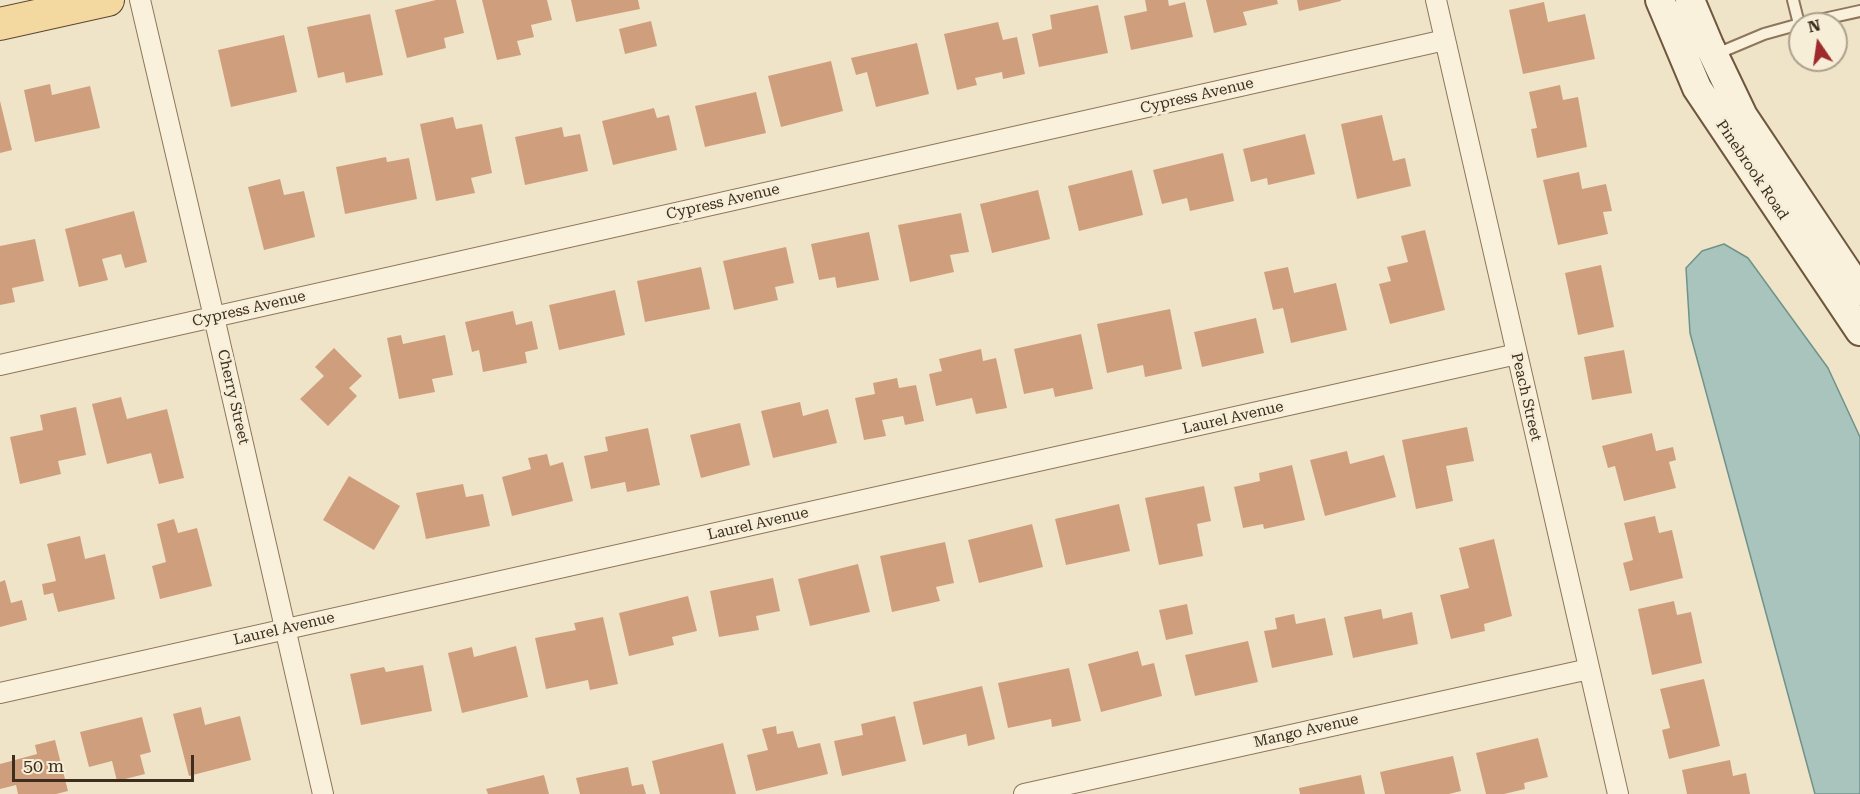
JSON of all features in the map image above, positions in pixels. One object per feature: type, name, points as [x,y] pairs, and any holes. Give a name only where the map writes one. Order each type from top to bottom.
[{"type":"main road","points":[[0,24],[108,0]]},
{"type":"street","name":"Cherry Street","points":[[140,0],[323,794]]},
{"type":"street","name":"Peach Street","points":[[1436,0],[1618,794]]},
{"type":"street","name":"Pinebrook Road","points":[[1660,0],[1697,88],[1860,331]]},
{"type":"street","name":"Pinebrook Road","points":[[1690,0],[1743,116],[1860,291]]},
{"type":"street","name":"Cypress Avenue","points":[[0,365],[1445,40]]},
{"type":"street","name":"Laurel Avenue","points":[[0,693],[1517,354]]},
{"type":"street","name":"Mango Avenue","points":[[1024,794],[1589,669]]},
{"type":"lane","points":[[1714,55],[1764,34],[1788,27]]},
{"type":"water","points":[[1724,244],[1748,258],[1828,368],[1860,437],[1860,794],[1815,794],[1690,333],[1686,268],[1702,251]]},
{"type":"building","points":[[436,0],[456,0],[464,33],[444,38],[446,48],[407,58],[395,10]]},
{"type":"building","points":[[482,0],[547,0],[552,20],[531,25],[534,37],[517,41],[521,55],[497,60]]},
{"type":"building","points":[[571,0],[638,0],[640,9],[576,22]]},
{"type":"building","points":[[1145,0],[1168,0],[1169,6],[1185,2],[1193,37],[1131,50],[1124,16],[1147,11]]},
{"type":"building","points":[[1206,0],[1277,0],[1278,4],[1243,12],[1247,25],[1214,33]]},
{"type":"building","points":[[1297,0],[1341,0],[1341,1],[1299,11]]},
{"type":"building","points":[[1544,2],[1548,22],[1585,14],[1595,59],[1523,74],[1509,10]]},
{"type":"building","points":[[1098,5],[1108,53],[1039,67],[1032,34],[1052,29],[1050,15]]},
{"type":"building","points":[[370,14],[383,75],[346,83],[344,72],[318,78],[307,27]]},
{"type":"building","points":[[651,21],[657,46],[625,54],[619,29]]},
{"type":"building","points":[[998,22],[1003,40],[1017,37],[1025,74],[1003,79],[1002,72],[975,78],[977,85],[957,90],[944,34]]},
{"type":"building","points":[[284,35],[297,92],[231,107],[218,50]]},
{"type":"building","points":[[917,43],[929,94],[876,107],[867,72],[856,75],[851,58]]},
{"type":"building","points":[[831,61],[843,111],[781,127],[768,76]]},
{"type":"building","points":[[50,84],[52,95],[90,86],[100,128],[35,142],[24,90]]},
{"type":"building","points":[[1560,85],[1563,100],[1578,97],[1587,147],[1537,158],[1531,129],[1537,128],[1529,92]]},
{"type":"building","points":[[756,92],[766,133],[705,147],[695,106]]},
{"type":"building","points":[[0,101],[12,150],[0,153]]},
{"type":"building","points":[[654,108],[657,118],[669,115],[677,150],[613,165],[602,121]]},
{"type":"building","points":[[1382,115],[1393,161],[1405,158],[1411,186],[1357,199],[1341,124]]},
{"type":"building","points":[[453,117],[456,129],[482,124],[492,173],[471,178],[475,193],[436,201],[420,124]]},
{"type":"building","points":[[562,127],[564,137],[580,134],[588,171],[525,185],[515,137]]},
{"type":"building","points":[[1305,134],[1315,174],[1268,185],[1267,178],[1251,182],[1243,149]]},
{"type":"building","points":[[1223,153],[1234,201],[1190,211],[1187,198],[1162,204],[1153,170]]},
{"type":"building","points":[[386,157],[387,162],[409,158],[417,199],[345,214],[336,167]]},
{"type":"building","points":[[1132,170],[1143,215],[1079,231],[1068,186]]},
{"type":"building","points":[[1579,172],[1582,189],[1606,184],[1612,211],[1603,212],[1608,234],[1558,245],[1543,180]]},
{"type":"building","points":[[280,179],[284,195],[304,191],[315,237],[264,250],[248,187]]},
{"type":"building","points":[[1038,190],[1050,239],[992,253],[980,204]]},
{"type":"building","points":[[134,211],[147,262],[125,268],[121,254],[102,259],[108,280],[79,287],[65,229]]},
{"type":"building","points":[[961,213],[969,252],[950,255],[954,272],[910,282],[898,225]]},
{"type":"building","points":[[1425,230],[1445,310],[1390,324],[1379,284],[1391,281],[1387,267],[1408,262],[1401,236]]},
{"type":"building","points":[[869,232],[879,280],[837,288],[835,277],[819,280],[811,244]]},
{"type":"building","points":[[35,239],[44,281],[12,288],[15,302],[0,305],[0,246]]},
{"type":"building","points":[[786,247],[794,283],[775,287],[778,300],[734,310],[723,261]]},
{"type":"building","points":[[1601,265],[1614,327],[1578,335],[1565,273]]},
{"type":"building","points":[[701,267],[710,309],[645,322],[637,281]]},
{"type":"building","points":[[1288,267],[1294,293],[1336,283],[1347,330],[1291,343],[1283,308],[1273,310],[1264,272]]},
{"type":"building","points":[[615,290],[625,335],[559,350],[549,305]]},
{"type":"building","points":[[1170,309],[1182,369],[1145,377],[1143,365],[1107,373],[1097,324]]},
{"type":"building","points":[[513,311],[516,325],[532,321],[538,349],[525,352],[527,363],[483,372],[479,350],[472,352],[465,322]]},
{"type":"building","points":[[1256,318],[1264,353],[1202,367],[1194,332]]},
{"type":"building","points":[[1081,334],[1093,389],[1055,397],[1053,388],[1024,394],[1014,349]]},
{"type":"building","points":[[401,335],[403,344],[445,335],[453,375],[432,379],[435,392],[399,399],[387,338]]},
{"type":"building","points":[[334,348],[362,376],[349,388],[357,396],[328,426],[300,399],[324,376],[315,367]]},
{"type":"building","points":[[981,349],[983,361],[996,358],[1007,408],[976,414],[972,398],[936,406],[929,374],[942,371],[939,359]]},
{"type":"building","points":[[1624,350],[1632,393],[1592,400],[1584,357]]},
{"type":"building","points":[[897,378],[899,388],[916,385],[924,421],[905,425],[903,416],[882,420],[886,436],[864,440],[855,398],[875,394],[873,383]]},
{"type":"building","points":[[121,397],[127,419],[167,409],[184,478],[159,484],[151,453],[107,464],[92,404]]},
{"type":"building","points":[[800,402],[803,416],[828,409],[837,443],[773,458],[761,411]]},
{"type":"building","points":[[76,407],[86,455],[58,461],[61,474],[20,484],[10,437],[43,430],[40,415]]},
{"type":"building","points":[[740,423],[750,465],[701,478],[690,435]]},
{"type":"building","points":[[1467,427],[1474,461],[1446,466],[1453,501],[1416,509],[1402,440]]},
{"type":"building","points":[[648,428],[660,485],[627,492],[625,482],[591,489],[584,456],[608,451],[605,437]]},
{"type":"building","points":[[1652,433],[1656,451],[1673,447],[1676,460],[1669,462],[1676,488],[1624,501],[1615,466],[1608,468],[1602,446]]},
{"type":"building","points":[[1347,451],[1350,464],[1384,455],[1396,497],[1325,516],[1310,460]]},
{"type":"building","points":[[547,454],[550,466],[563,462],[573,501],[512,516],[502,477],[531,469],[528,458]]},
{"type":"building","points":[[1292,465],[1305,520],[1264,529],[1263,524],[1243,528],[1234,487],[1260,481],[1259,473]]},
{"type":"building","points":[[349,476],[400,506],[374,550],[323,520]]},
{"type":"building","points":[[463,484],[466,497],[483,494],[490,526],[426,539],[416,493]]},
{"type":"building","points":[[1204,486],[1211,521],[1197,524],[1203,556],[1159,565],[1145,498]]},
{"type":"building","points":[[1119,504],[1130,551],[1066,565],[1055,519]]},
{"type":"building","points":[[1655,516],[1659,533],[1672,530],[1683,578],[1630,591],[1623,563],[1633,560],[1624,523]]},
{"type":"building","points":[[174,519],[178,533],[197,528],[212,586],[160,599],[152,566],[166,562],[157,524]]},
{"type":"building","points":[[1032,524],[1043,567],[979,583],[968,540]]},
{"type":"building","points":[[80,536],[85,559],[105,554],[115,599],[58,612],[53,593],[44,595],[42,584],[56,581],[47,544]]},
{"type":"building","points":[[1494,539],[1512,616],[1484,624],[1485,631],[1451,639],[1440,595],[1469,588],[1459,548]]},
{"type":"building","points":[[945,542],[954,583],[936,587],[940,601],[892,612],[880,556]]},
{"type":"building","points":[[858,564],[870,612],[810,626],[798,579]]},
{"type":"building","points":[[773,578],[780,611],[756,616],[759,630],[719,637],[710,591]]},
{"type":"building","points":[[5,580],[11,603],[22,600],[27,620],[0,627],[0,582]]},
{"type":"building","points":[[688,596],[697,631],[672,637],[674,645],[629,656],[619,613]]},
{"type":"building","points":[[1674,601],[1677,615],[1691,612],[1702,663],[1652,675],[1638,609]]},
{"type":"building","points":[[1187,604],[1193,634],[1166,640],[1159,610]]},
{"type":"building","points":[[1381,609],[1383,619],[1412,612],[1418,644],[1353,658],[1344,617]]},
{"type":"building","points":[[1294,614],[1296,624],[1325,618],[1333,655],[1272,668],[1264,631],[1277,629],[1275,618]]},
{"type":"building","points":[[603,617],[618,684],[590,690],[588,680],[546,689],[535,638],[576,630],[574,623]]},
{"type":"building","points":[[1248,641],[1258,682],[1195,696],[1185,655]]},
{"type":"building","points":[[516,646],[528,697],[462,713],[448,653],[472,647],[474,657]]},
{"type":"building","points":[[1138,651],[1142,666],[1154,663],[1162,696],[1101,712],[1088,664]]},
{"type":"building","points":[[423,665],[432,711],[361,725],[350,674],[384,667],[386,672]]},
{"type":"building","points":[[1069,668],[1081,721],[1052,727],[1051,719],[1008,728],[998,683]]},
{"type":"building","points":[[1704,679],[1720,746],[1669,759],[1662,730],[1670,728],[1660,689]]},
{"type":"building","points":[[982,686],[995,739],[968,746],[966,734],[923,745],[913,702]]},
{"type":"building","points":[[201,707],[205,725],[240,716],[251,760],[189,776],[173,714]]},
{"type":"building","points":[[895,716],[906,761],[842,776],[834,741],[863,735],[861,724]]},
{"type":"building","points":[[142,717],[151,752],[140,755],[145,774],[117,781],[112,761],[89,767],[80,732]]},
{"type":"building","points":[[776,726],[777,734],[793,731],[798,748],[820,743],[828,774],[756,791],[747,755],[768,750],[762,729]]},
{"type":"building","points":[[1538,738],[1548,777],[1524,783],[1525,789],[1504,794],[1486,794],[1476,753]]},
{"type":"building","points":[[55,740],[68,791],[56,794],[18,794],[16,785],[0,789],[0,764],[37,754],[35,745]]},
{"type":"building","points":[[723,743],[736,794],[660,794],[652,761]]},
{"type":"building","points":[[1453,756],[1461,791],[1449,794],[1385,794],[1380,772]]},
{"type":"building","points":[[1730,760],[1733,776],[1746,773],[1750,794],[1687,794],[1682,770]]},
{"type":"building","points":[[628,767],[632,786],[643,784],[646,794],[580,794],[576,778]]},
{"type":"building","points":[[544,775],[549,794],[488,794],[486,789]]},
{"type":"building","points":[[1361,775],[1365,794],[1300,794],[1299,788]]}]
